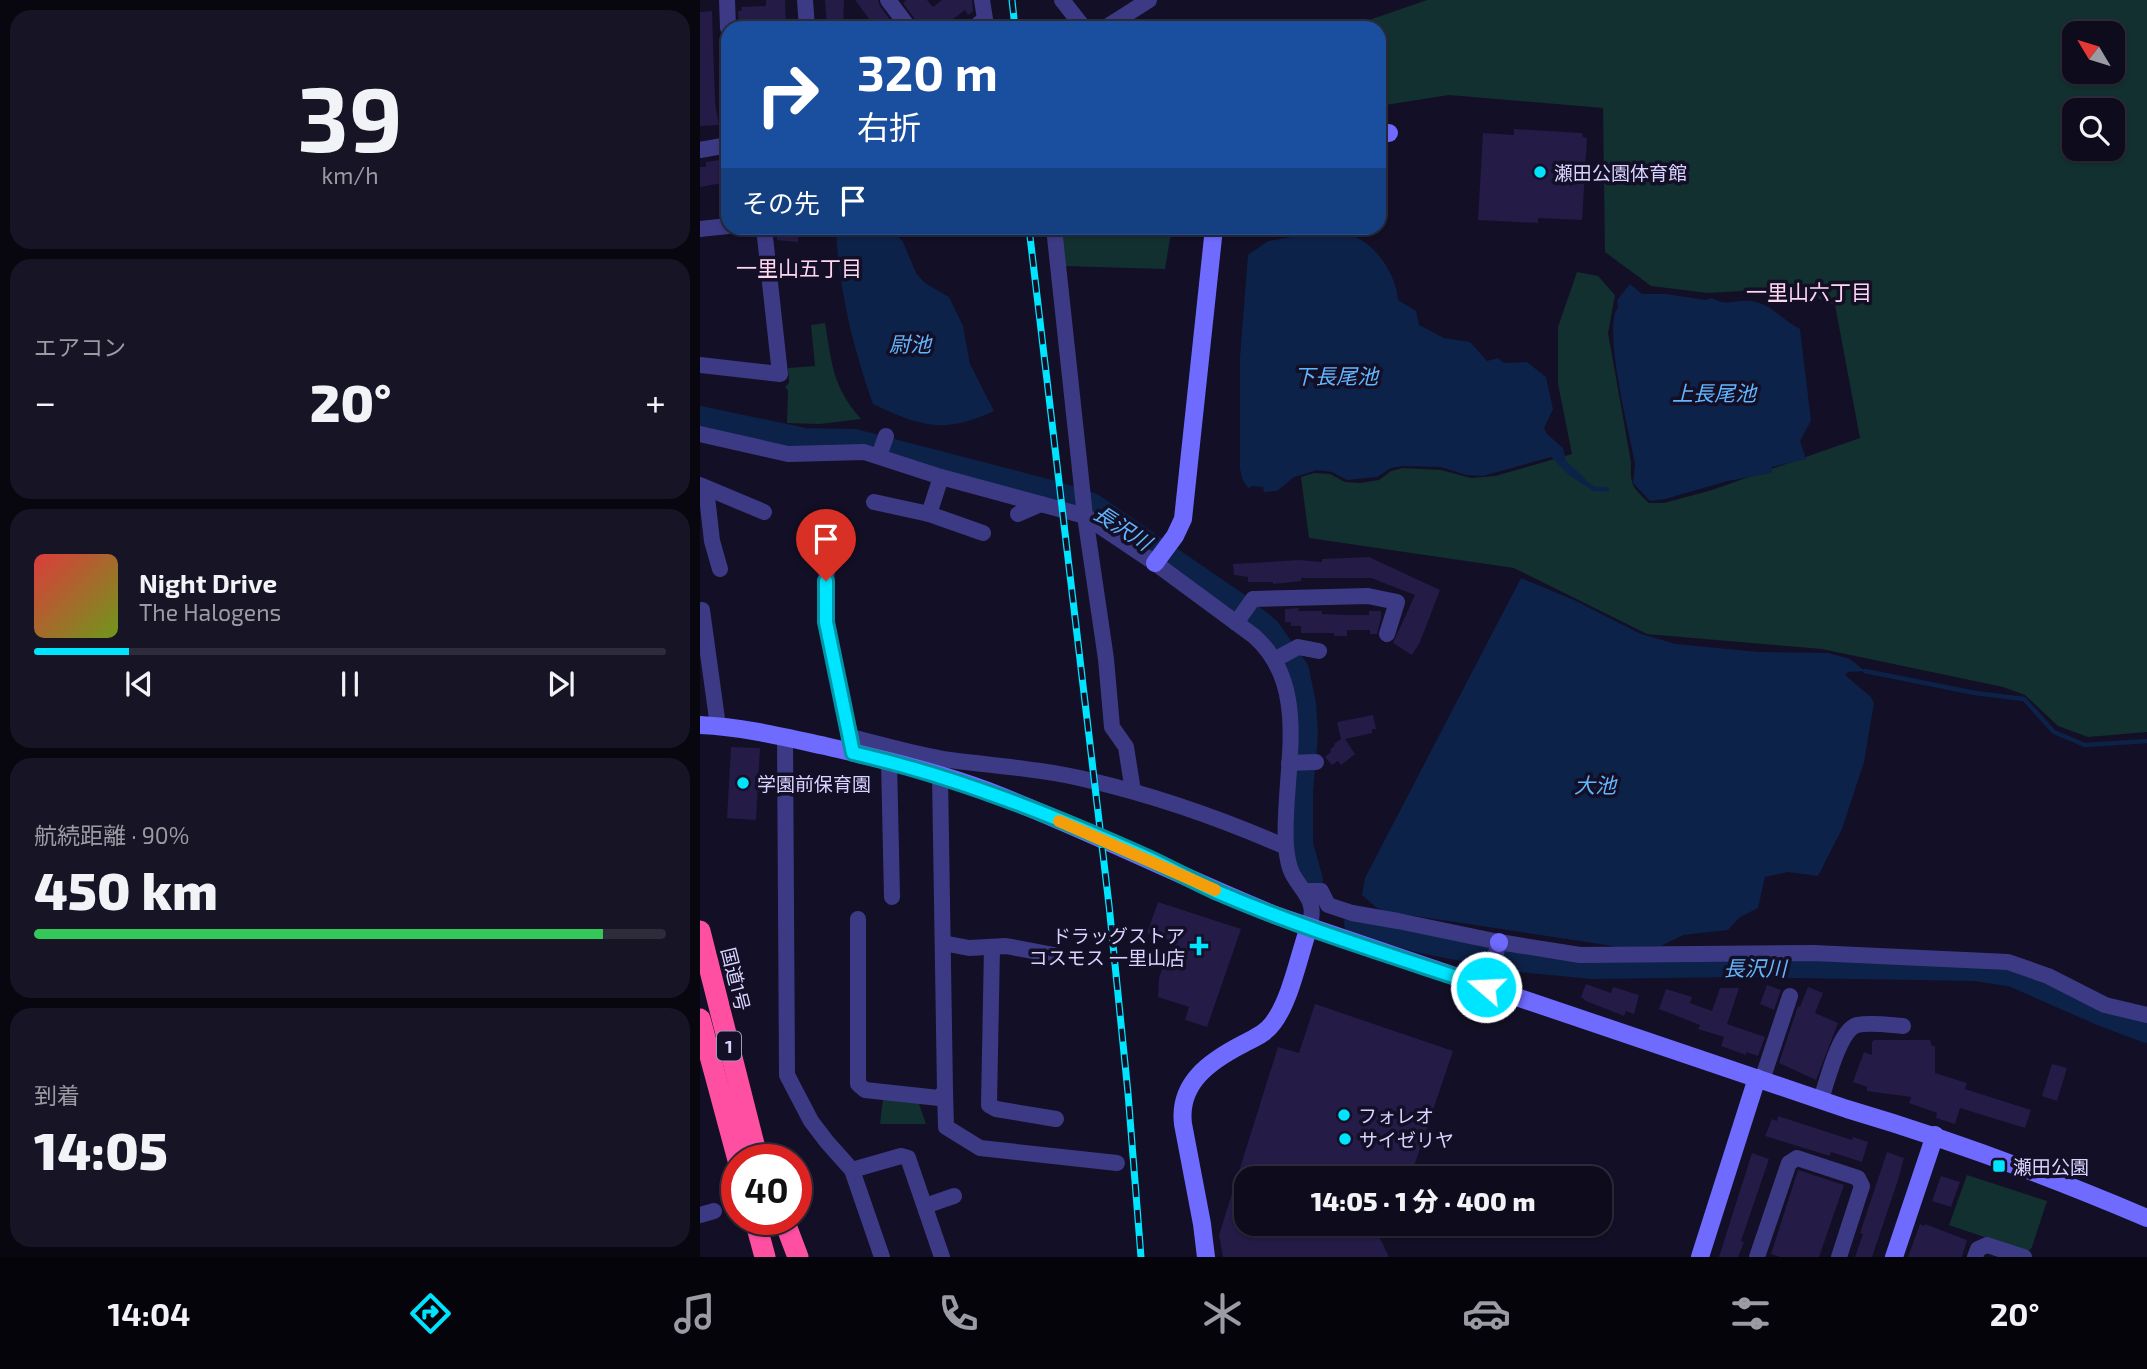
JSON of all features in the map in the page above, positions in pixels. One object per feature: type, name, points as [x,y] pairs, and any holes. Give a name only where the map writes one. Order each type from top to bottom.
[{"type":"highway","name":"国道1号","points":[[700,931],[754,1144]]},
{"type":"highway","name":"1","points":[[700,1019],[734,1144]]},
{"type":"highway","points":[[758,1235],[773,1252]]},
{"type":"highway","points":[[763,1235],[773,1252]]},
{"type":"highway","points":[[773,1252],[779,1235]]},
{"type":"street","points":[[727,0],[728,21]]},
{"type":"street","points":[[805,0],[806,21]]},
{"type":"street","points":[[888,0],[904,21]]},
{"type":"street","points":[[982,0],[985,19],[983,21]]},
{"type":"street","points":[[1062,0],[1078,21]]},
{"type":"street","points":[[1115,21],[1143,1]]},
{"type":"street","points":[[700,150],[721,146]]},
{"type":"street","points":[[700,229],[721,227]]},
{"type":"street","points":[[700,365],[780,374],[765,235]]},
{"type":"street","points":[[1055,235],[1112,727],[1126,747],[1133,791]]},
{"type":"street","points":[[1155,563],[1175,536],[1183,519],[1213,235]]},
{"type":"street","points":[[700,434],[788,454],[864,452],[941,477],[1086,516],[1237,622],[1263,644],[1275,660],[1290,704],[1286,847],[1291,872],[1305,891],[1312,912],[1283,1006],[1274,1023],[1257,1038],[1219,1057],[1203,1069],[1191,1084],[1185,1099],[1183,1124],[1206,1257]]},
{"type":"street","points":[[879,456],[885,436]]},
{"type":"street","points":[[929,514],[941,477]]},
{"type":"street","points":[[703,487],[764,512]]},
{"type":"street","points":[[703,487],[712,541],[720,569]]},
{"type":"street","points":[[874,502],[929,514],[984,533]]},
{"type":"street","points":[[1018,514],[1041,504]]},
{"type":"street","points":[[831,532],[826,581],[826,622],[852,745]]},
{"type":"street","points":[[1237,622],[1252,600],[1368,596],[1397,603],[1387,634]]},
{"type":"street","points":[[702,610],[709,725],[1021,767],[1133,791],[1196,810],[1286,847]]},
{"type":"street","points":[[1275,660],[1297,648],[1319,651]]},
{"type":"street","points":[[785,737],[787,1075],[811,1121],[852,1170],[882,1257]]},
{"type":"street","points":[[852,745],[889,761],[988,791],[1219,892],[1309,927],[1935,1135],[2025,1167],[2147,1218]]},
{"type":"street","points":[[889,761],[891,897]]},
{"type":"street","points":[[1289,763],[1315,762]]},
{"type":"street","points":[[940,775],[946,1127],[980,1147],[1117,1163]]},
{"type":"street","points":[[1305,891],[1321,891],[1328,905],[1352,913],[1398,920],[1499,943],[1580,955],[1814,953],[2008,962],[2048,976],[2105,1005],[2147,1014]]},
{"type":"street","points":[[858,919],[858,1084],[865,1090],[939,1098],[945,1091]]},
{"type":"street","points":[[943,943],[970,948],[1006,946],[1054,955]]},
{"type":"street","points":[[1486,987],[1499,943]]},
{"type":"street","points":[[992,947],[989,1105],[996,1109],[1056,1119]]},
{"type":"street","points":[[1700,1257],[1790,996]]},
{"type":"street","points":[[1821,1099],[1843,1038],[1849,1029],[1859,1025],[1903,1026]]},
{"type":"street","points":[[1894,1257],[1935,1135]]},
{"type":"street","points":[[852,1170],[901,1156],[908,1158],[942,1257]]},
{"type":"street","points":[[1757,1257],[1789,1163],[1797,1158],[1858,1178],[1862,1186],[1839,1257]]},
{"type":"street","points":[[925,1206],[954,1196]]},
{"type":"street","points":[[1975,1257],[1978,1249],[1987,1245],[2024,1257]]},
{"type":"green space","points":[[1427,0],[2147,0],[2147,732],[2088,737],[2058,726],[2025,695],[2003,687],[1822,649],[1647,634],[1514,568],[1309,538],[1301,477],[1314,473],[1330,474],[1345,482],[1360,483],[1379,480],[1391,471],[1403,468],[1441,470],[1471,478],[1495,476],[1572,454],[1558,384],[1558,327],[1577,272],[1598,276],[1615,295],[1608,333],[1631,462],[1631,476],[1636,489],[1649,503],[1664,503],[1712,490],[1860,438],[1835,305],[1793,288],[1708,293],[1651,286],[1605,252],[1603,108],[1449,95],[1386,105],[1386,21],[1366,21]]},
{"type":"green space","points":[[1059,235],[1171,235],[1165,269],[1064,266]]},
{"type":"green space","points":[[825,323],[839,385],[861,419],[820,424],[787,423],[788,390],[785,387],[789,383],[788,368],[815,366],[811,325]]},
{"type":"green space","points":[[883,1099],[918,1101],[926,1124],[880,1124]]},
{"type":"green space","points":[[1967,1175],[2047,1201],[2028,1252],[1949,1225]]},
{"type":"water","name":"尉池","points":[[836,235],[896,235],[903,242],[916,273],[925,283],[949,297],[963,326],[970,364],[994,411],[961,423],[933,425],[905,418],[873,404],[859,362],[840,275]]},
{"type":"water","name":"下長尾池","points":[[1303,235],[1349,235],[1362,240],[1384,262],[1394,281],[1398,300],[1416,311],[1419,325],[1444,338],[1470,342],[1487,361],[1498,358],[1504,363],[1527,362],[1546,377],[1553,409],[1544,428],[1547,434],[1563,448],[1566,461],[1586,479],[1582,484],[1551,457],[1483,476],[1466,475],[1441,467],[1403,466],[1391,468],[1377,477],[1347,480],[1332,472],[1317,470],[1294,477],[1277,491],[1264,492],[1263,487],[1251,486],[1249,489],[1243,481],[1240,469],[1240,357],[1248,255],[1268,241]]},
{"type":"water","name":"上長尾池","points":[[1630,284],[1642,294],[1666,294],[1706,300],[1712,298],[1727,302],[1758,302],[1800,329],[1811,421],[1800,441],[1806,459],[1772,467],[1772,473],[1650,501],[1633,483],[1635,464],[1615,358],[1613,336],[1617,300]]},
{"type":"water","name":"大池","points":[[1521,578],[1574,600],[1641,634],[1676,644],[1759,652],[1828,653],[1850,659],[1865,671],[1848,672],[1845,675],[1871,697],[1874,703],[1864,762],[1842,829],[1818,876],[1788,872],[1765,877],[1758,908],[1740,917],[1728,930],[1683,935],[1661,946],[1619,947],[1389,912],[1377,908],[1362,895],[1365,878]]},
{"type":"building","points":[[766,0],[785,0],[786,21],[739,21],[738,11],[742,11],[741,7],[766,6]]},
{"type":"building","points":[[825,0],[844,0],[843,21],[826,21]]},
{"type":"building","points":[[855,0],[878,0],[891,21],[871,21]]},
{"type":"building","points":[[906,0],[927,0],[933,7],[942,0],[972,0],[973,11],[968,15],[965,10],[950,21],[916,21],[903,3]]},
{"type":"building","points":[[712,11],[715,103],[719,125],[700,126],[700,12]]},
{"type":"building","name":"瀬田公園体育館","points":[[1514,129],[1582,133],[1583,137],[1587,138],[1582,220],[1538,218],[1538,223],[1478,220],[1483,133],[1514,135]]},
{"type":"building","points":[[719,160],[721,183],[700,187],[700,167],[706,167],[706,162]]},
{"type":"building","points":[[777,235],[798,235],[798,242],[777,240]]},
{"type":"building","points":[[1369,557],[1440,590],[1420,642],[1412,655],[1393,643],[1415,595],[1371,578],[1301,578],[1301,581],[1273,584],[1248,582],[1248,577],[1234,575],[1233,564],[1299,560],[1322,562],[1322,559]]},
{"type":"building","points":[[1299,608],[1298,611],[1347,615],[1369,615],[1369,611],[1381,611],[1381,618],[1377,634],[1370,634],[1370,630],[1347,630],[1347,636],[1334,636],[1334,633],[1301,633],[1301,626],[1291,626],[1291,622],[1285,622],[1285,609]]},
{"type":"building","points":[[1373,715],[1376,729],[1372,729],[1372,733],[1345,739],[1355,754],[1341,765],[1338,761],[1332,765],[1325,757],[1341,739],[1337,722]]},
{"type":"building","name":"学園前保育園","points":[[731,747],[760,748],[756,820],[727,818]]},
{"type":"building","points":[[1158,902],[1241,929],[1207,1027],[1185,1020],[1189,1007],[1158,997],[1159,978],[1172,941],[1147,933]]},
{"type":"building","points":[[1586,984],[1611,993],[1613,987],[1639,995],[1634,1014],[1626,1011],[1624,1016],[1586,1001],[1581,997]]},
{"type":"building","points":[[1767,985],[1781,990],[1774,1010],[1760,1004]]},
{"type":"building","points":[[1808,987],[1823,993],[1815,1013],[1838,1023],[1816,1080],[1779,1063],[1798,1006],[1800,1007]]},
{"type":"building","points":[[1720,988],[1739,988],[1727,1024],[1765,1037],[1758,1056],[1746,1052],[1746,1055],[1721,1046],[1724,1037],[1698,1029],[1700,1025],[1659,1009],[1666,989],[1692,997],[1690,1003],[1712,1011]]},
{"type":"building","name":"フォレオ","points":[[1315,1004],[1453,1051],[1414,1166],[1241,1166],[1278,1047],[1299,1053]]},
{"type":"building","points":[[1874,1040],[1930,1040],[1932,1046],[1935,1046],[1935,1073],[1967,1083],[1965,1089],[2031,1110],[2025,1128],[1960,1108],[1955,1124],[1936,1118],[1937,1113],[1909,1103],[1911,1097],[1867,1091],[1867,1087],[1853,1082],[1864,1052],[1872,1055]]},
{"type":"building","points":[[2052,1064],[2067,1068],[2057,1101],[2042,1096]]},
{"type":"building","points":[[1778,1116],[1852,1140],[1853,1137],[1868,1142],[1862,1162],[1831,1152],[1830,1156],[1765,1136],[1772,1119],[1777,1121]]},
{"type":"building","points":[[1887,1152],[1904,1158],[1898,1180],[1872,1257],[1855,1257],[1863,1234],[1860,1233]]},
{"type":"building","points":[[1752,1153],[1769,1159],[1741,1241],[1744,1242],[1738,1257],[1719,1257]]},
{"type":"building","points":[[1798,1170],[1844,1185],[1819,1257],[1780,1257],[1771,1254]]},
{"type":"building","points":[[1941,1176],[1960,1182],[1951,1207],[1932,1201]]},
{"type":"building","name":"フォレオ","points":[[1234,1187],[1234,1236],[1379,1236],[1389,1257],[1223,1257],[1219,1235]]},
{"type":"building","points":[[1920,1224],[1967,1240],[1962,1257],[1908,1257]]},
{"type":"waterway","name":"長沢川","points":[[700,418],[805,440],[855,441],[1092,505],[1234,602],[1268,629],[1297,670],[1304,704],[1306,735],[1301,792],[1301,844],[1311,880]]},
{"type":"waterway","points":[[1584,482],[1594,489],[1607,489]]},
{"type":"waterway","points":[[1865,671],[1975,693],[2024,699],[2054,732],[2085,745],[2147,741]]},
{"type":"waterway","name":"長沢川","points":[[1356,923],[1421,941],[1518,960],[1593,967],[1739,965],[1975,969],[2013,975],[2147,1031]]},
{"type":"railway","points":[[1012,0],[1014,21]]},
{"type":"railway","points":[[1030,235],[1109,905],[1141,1257]]},
{"type":"slow traffic","points":[[1059,821],[1148,858],[1215,890]]},
{"type":"place","name":"瀬田公園体育館","points":[[1540,172]]},
{"type":"place","name":"学園前保育園","points":[[743,783]]},
{"type":"place","name":"ドラッグストア コスモス 一里山店","points":[[1199,946]]},
{"type":"place","name":"フォレオ","points":[[1344,1115]]},
{"type":"place","name":"サイゼリヤ","points":[[1345,1139]]},
{"type":"place","name":"瀬田公園","points":[[1999,1166]]},
{"type":"district","name":"一里山五丁目","points":[[799,267]]},
{"type":"district","name":"一里山六丁目","points":[[1809,291]]},
{"type":"route","points":[[826,581],[826,622],[853,753],[940,775],[988,791],[1275,915],[1486,987]]}]
